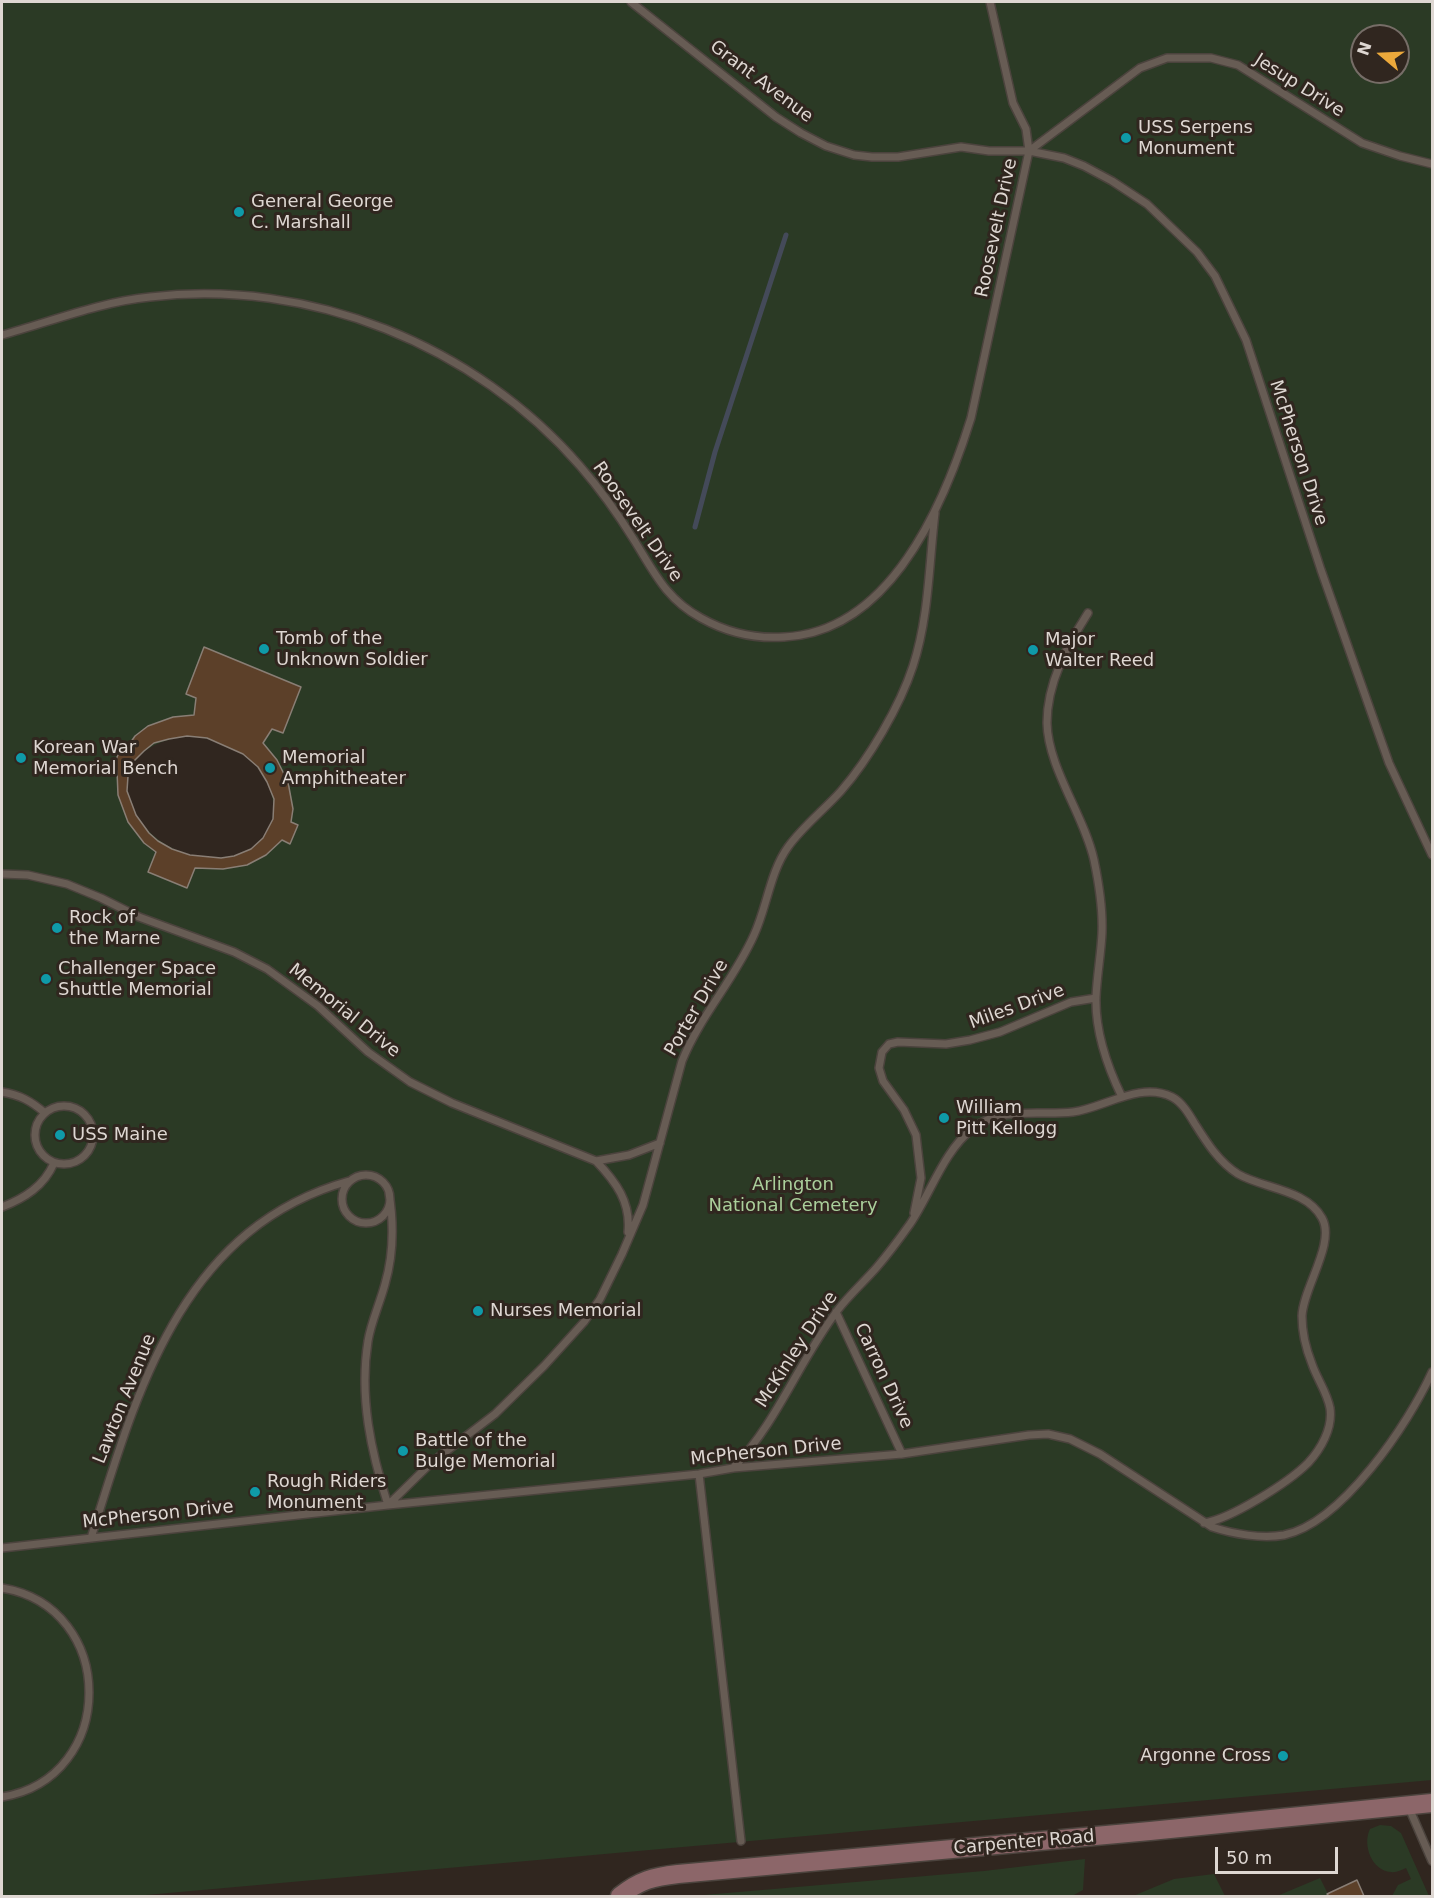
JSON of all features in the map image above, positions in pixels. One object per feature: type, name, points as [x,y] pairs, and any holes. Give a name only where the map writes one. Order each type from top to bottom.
[{"type":"street","name":"Carpenter Road","points":[[620,1896],[631,1887],[651,1877],[1150,1832],[1432,1803]]},
{"type":"lane","name":"Grant Avenue","points":[[631,2],[776,117],[826,146],[872,158],[898,157],[961,147],[989,151],[1029,151]]},
{"type":"lane","points":[[990,2],[1013,103],[1026,129],[1029,151]]},
{"type":"lane","name":"Jesup Drive","points":[[1029,151],[1140,68],[1167,58],[1211,58],[1238,65],[1362,143],[1432,164]]},
{"type":"lane","name":"Roosevelt Drive","points":[[2,335],[91,309],[142,298],[184,294],[275,298],[327,310],[381,327],[422,344],[464,368],[491,386],[543,428],[573,458],[601,492],[635,541],[654,575],[665,590],[682,605],[704,620],[729,630],[752,636],[780,638],[800,636],[828,628],[856,612],[902,567],[935,511],[962,447],[971,418],[1029,151]]},
{"type":"lane","name":"McPherson Drive","points":[[1029,151],[1064,158],[1084,166],[1139,198],[1175,230],[1215,276],[1246,340],[1321,570],[1389,763],[1430,841],[1432,855]]},
{"type":"lane","name":"Porter Drive","points":[[388,1505],[431,1463],[495,1414],[544,1366],[584,1322],[600,1299],[643,1205],[677,1074],[685,1053],[744,955],[758,925],[782,856],[796,836],[836,796],[856,772],[874,745],[903,692],[923,628],[935,511]]},
{"type":"lane","points":[[1088,613],[1074,635],[1056,676],[1049,699],[1047,724],[1055,761],[1087,834],[1094,861],[1100,895],[1102,930],[1096,998],[1098,1021],[1106,1063],[1122,1097]]},
{"type":"lane","name":"Memorial Drive","points":[[2,874],[28,875],[67,884],[139,917],[234,952],[267,969],[318,1006],[380,1063],[410,1082],[452,1103],[596,1161],[625,1198],[629,1218],[627,1240]]},
{"type":"lane","name":"Miles Drive","points":[[912,1222],[921,1178],[920,1154],[911,1122],[883,1080],[879,1068],[882,1052],[889,1044],[898,1042],[946,1044],[970,1040],[1000,1032],[1071,1002],[1096,998]]},
{"type":"lane","points":[[2,1092],[17,1094],[33,1102],[45,1113]]},
{"type":"lane","name":"McKinley Drive","points":[[734,1468],[775,1412],[836,1312],[877,1268],[912,1222],[939,1172],[959,1142],[973,1128],[999,1115],[1074,1112],[1122,1097],[1147,1092],[1161,1093],[1174,1097],[1182,1105],[1214,1153],[1228,1167],[1259,1183],[1309,1202],[1324,1220],[1324,1243],[1302,1315],[1306,1344],[1330,1409],[1328,1431],[1312,1457],[1294,1474],[1266,1493],[1216,1521],[1204,1523]]},
{"type":"lane","points":[[59,1106],[69,1106],[86,1115],[93,1133],[88,1151],[82,1158],[74,1162],[54,1163],[41,1152],[37,1143],[37,1124],[45,1113],[59,1106]]},
{"type":"lane","points":[[596,1161],[623,1156],[660,1143]]},
{"type":"lane","points":[[2,1207],[36,1189],[49,1174],[54,1163]]},
{"type":"lane","name":"Lawton Avenue","points":[[91,1538],[145,1379],[164,1337],[201,1282],[229,1250],[259,1224],[299,1199],[356,1177],[372,1176],[386,1185],[389,1193]]},
{"type":"lane","points":[[349,1181],[342,1192],[342,1205],[347,1215],[360,1223],[371,1223],[384,1216],[390,1201],[389,1193]]},
{"type":"lane","points":[[388,1505],[368,1428],[364,1392],[368,1340],[385,1286],[392,1252],[392,1214],[389,1193]]},
{"type":"lane","name":"Carron Drive","points":[[836,1312],[902,1454]]},
{"type":"lane","name":"McPherson Drive","points":[[2,1548],[388,1505],[699,1474],[734,1468],[902,1454],[1048,1434],[1070,1439],[1100,1454],[1204,1523],[1228,1533],[1285,1535],[1322,1517],[1382,1455],[1423,1393],[1432,1372]]},
{"type":"lane","points":[[699,1474],[741,1841]]},
{"type":"lane","points":[[2,1588],[38,1600],[64,1623],[82,1653],[88,1670],[90,1688],[85,1723],[70,1754],[45,1779],[30,1788],[2,1797]]},
{"type":"lane","points":[[1408,1805],[1432,1861]]},
{"type":"green space","name":"Arlington National Cemetery","points":[[2,2],[1432,2],[1432,1780],[135,1896],[2,1896]],"holes":[[[187,736],[230,747],[246,756],[256,765],[271,793],[273,812],[268,831],[254,847],[244,853],[210,858],[181,852],[157,839],[140,821],[130,800],[128,779],[136,760],[155,745]]]},
{"type":"green space","points":[[1380,1825],[1391,1826],[1401,1833],[1429,1896],[1392,1896],[1398,1885],[1411,1879],[1406,1868],[1395,1872],[1384,1871],[1370,1856],[1368,1835],[1370,1829]]},
{"type":"green space","points":[[1085,1859],[1083,1890],[1072,1896],[692,1896],[984,1871]]},
{"type":"green space","points":[[1214,1874],[1225,1896],[1133,1896],[1174,1879]]},
{"type":"green space","points":[[1320,1878],[1329,1896],[1277,1896]]},
{"type":"building","name":"Memorial Amphitheater","points":[[204,647],[301,687],[283,733],[272,729],[263,743],[277,760],[288,782],[293,809],[291,822],[298,825],[290,844],[282,840],[266,855],[247,865],[223,869],[195,868],[187,888],[148,872],[156,852],[144,843],[128,822],[118,795],[117,771],[112,769],[120,750],[124,752],[135,736],[148,726],[173,717],[194,715],[196,698],[186,694]],"holes":[[[187,736],[207,738],[243,754],[258,767],[274,799],[273,819],[263,838],[251,849],[234,856],[221,858],[190,855],[158,841],[136,815],[127,791],[128,776],[134,761],[154,743]]]},
{"type":"building","points":[[1357,1880],[1364,1896],[1329,1896],[1327,1894]]},
{"type":"waterway","points":[[695,527],[715,452],[786,235]]},
{"type":"place","name":"USS Serpens Monument","points":[[1126,138]]},
{"type":"place","name":"General George C. Marshall","points":[[239,212]]},
{"type":"place","name":"Tomb of the Unknown Soldier","points":[[264,649]]},
{"type":"place","name":"Major Walter Reed","points":[[1033,650]]},
{"type":"place","name":"Korean War Memorial Bench","points":[[21,758]]},
{"type":"place","name":"Memorial Amphitheater","points":[[270,768]]},
{"type":"place","name":"Rock of the Marne","points":[[57,928]]},
{"type":"place","name":"Challenger Space Shuttle Memorial","points":[[46,979]]},
{"type":"place","name":"William Pitt Kellogg","points":[[944,1118]]},
{"type":"place","name":"USS Maine","points":[[60,1135]]},
{"type":"place","name":"Nurses Memorial","points":[[478,1311]]},
{"type":"place","name":"Battle of the Bulge Memorial","points":[[403,1451]]},
{"type":"place","name":"Rough Riders Monument","points":[[255,1492]]},
{"type":"place","name":"Argonne Cross","points":[[1283,1756]]}]
